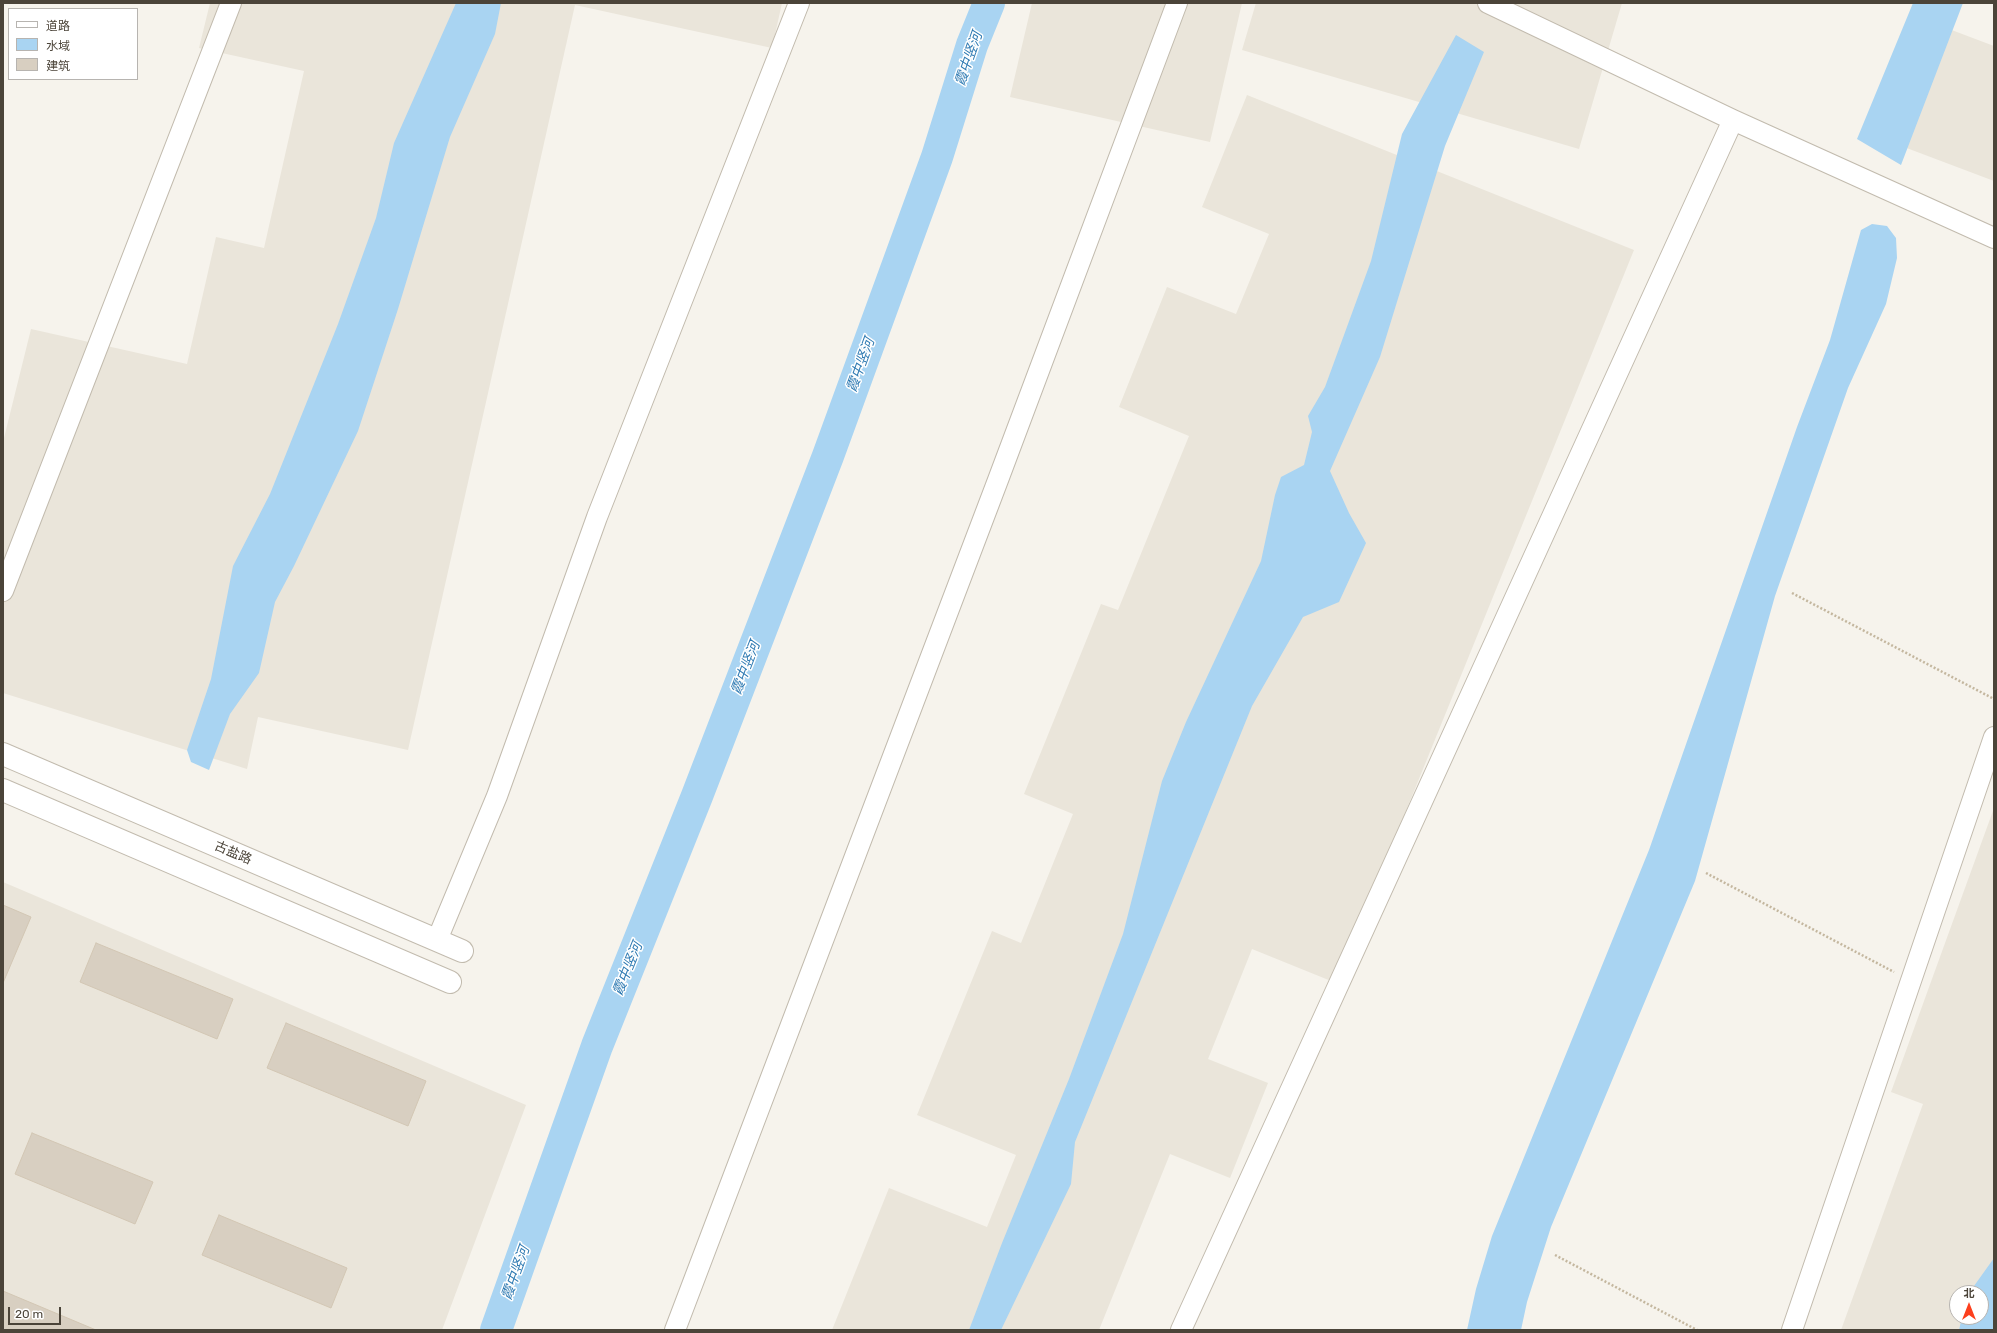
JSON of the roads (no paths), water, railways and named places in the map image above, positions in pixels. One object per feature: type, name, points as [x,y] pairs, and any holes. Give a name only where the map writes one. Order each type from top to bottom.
[{"type":"street","points":[[3,591],[231,3]]},
{"type":"street","points":[[437,940],[497,796],[600,509],[799,3]]},
{"type":"street","points":[[675,1330],[998,480],[1177,3]]},
{"type":"street","points":[[1488,3],[1733,120],[1994,238]]},
{"type":"street","points":[[1181,1330],[1733,120]]},
{"type":"street","points":[[1792,1330],[1994,737]]},
{"type":"street","name":"古盐路","points":[[3,754],[462,951]]},
{"type":"street","points":[[3,790],[450,982]]},
{"type":"water","points":[[456,3],[501,3],[495,34],[450,137],[398,309],[358,431],[294,566],[275,602],[259,673],[230,714],[209,770],[191,762],[187,750],[211,679],[233,566],[270,494],[338,324],[376,218],[394,143]]},
{"type":"water","points":[[1913,3],[1963,3],[1901,165],[1857,139]]},
{"type":"water","points":[[1456,35],[1484,52],[1445,146],[1380,357],[1330,471],[1349,513],[1366,543],[1339,602],[1303,617],[1252,706],[1075,1142],[1071,1184],[1001,1330],[969,1330],[1002,1243],[1069,1079],[1123,934],[1162,781],[1186,722],[1261,561],[1275,495],[1281,477],[1304,465],[1312,432],[1308,416],[1325,387],[1371,261],[1402,134]]},
{"type":"water","points":[[1872,224],[1887,226],[1896,238],[1897,258],[1886,304],[1848,388],[1775,596],[1695,881],[1551,1227],[1527,1302],[1521,1330],[1467,1330],[1476,1289],[1492,1236],[1649,850],[1797,427],[1830,340],[1861,230]]},
{"type":"water","points":[[1994,1258],[1994,1330],[1959,1330],[1960,1325],[1989,1325],[1989,1285],[1975,1285]]},
{"type":"waterway","name":"霞中竖河","points":[[496,1330],[597,1046],[697,796],[828,456],[937,157],[972,45],[989,3]]}]
